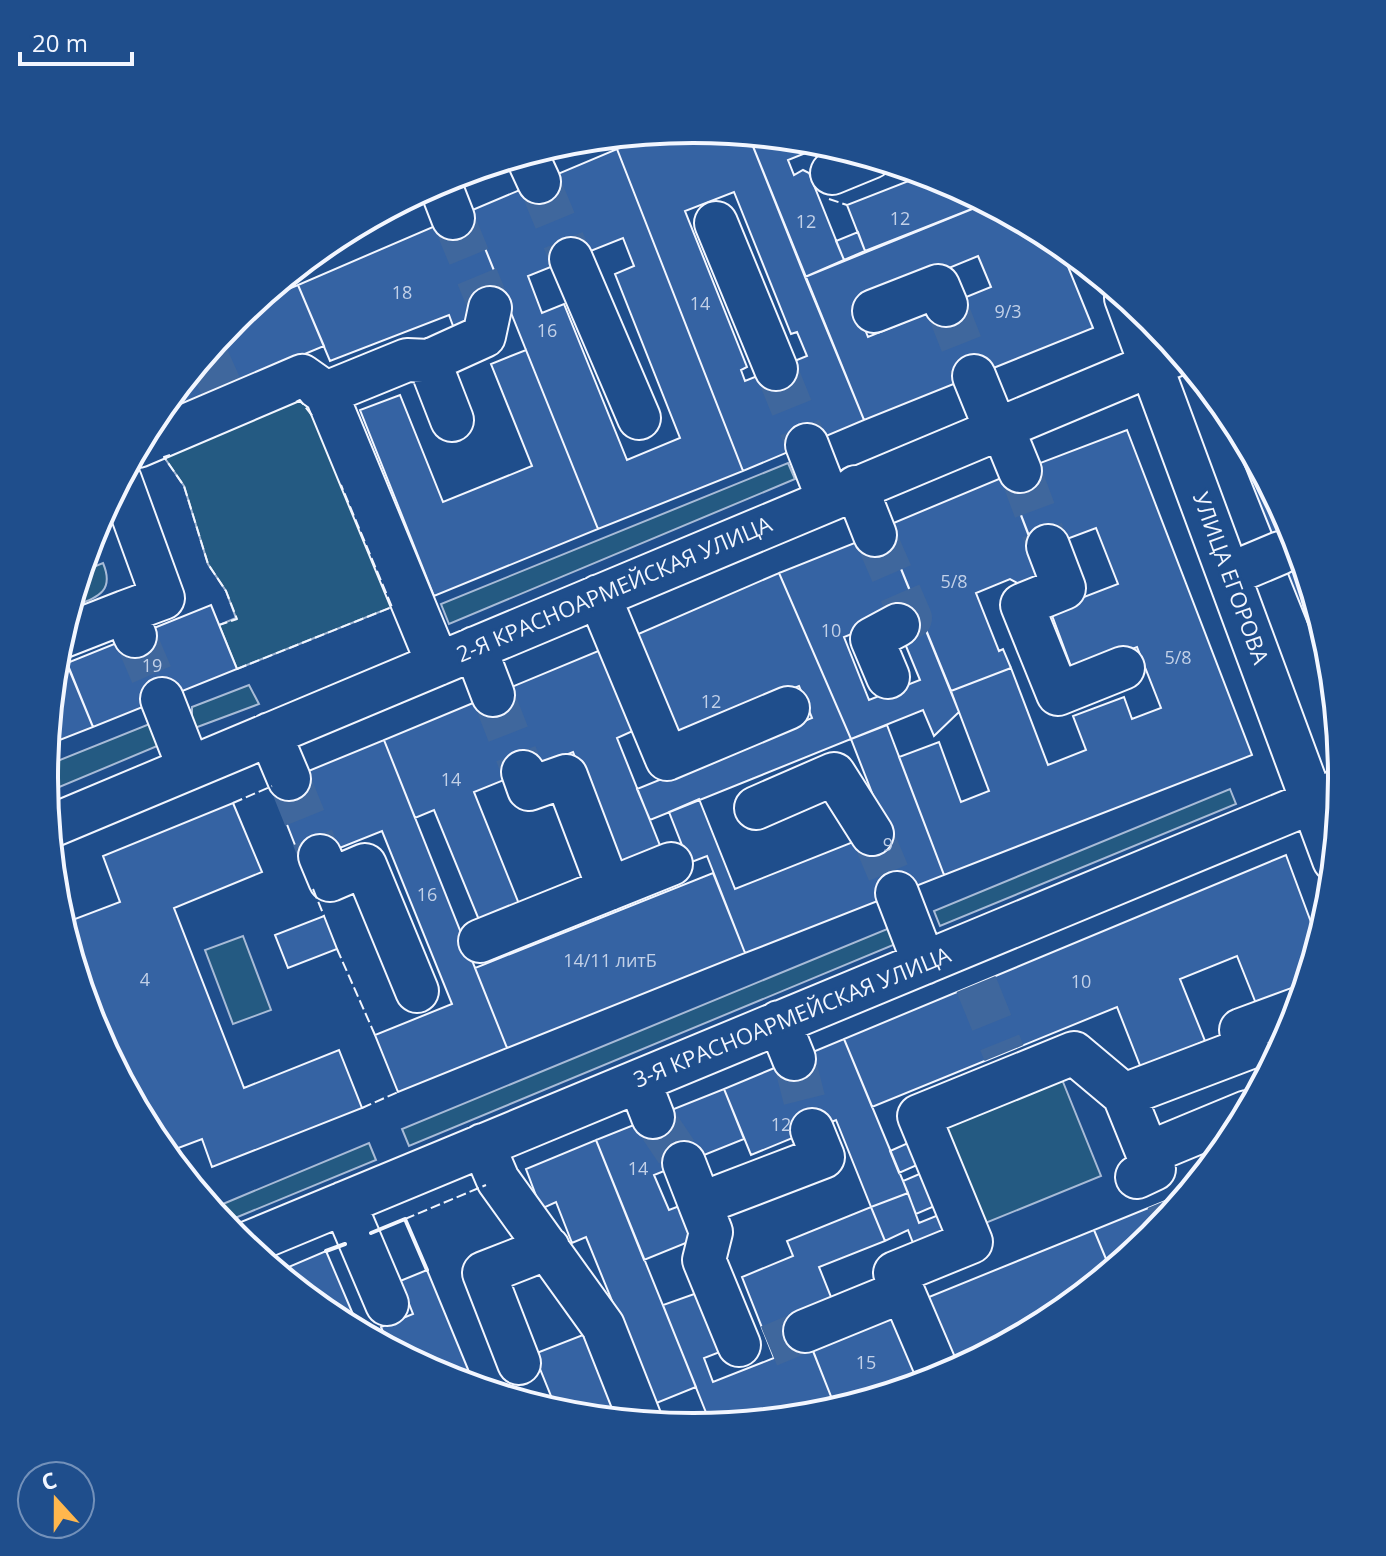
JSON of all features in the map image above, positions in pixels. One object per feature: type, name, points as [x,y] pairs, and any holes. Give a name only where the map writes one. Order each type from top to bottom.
[{"type":"street","points":[[832,173],[854,164]]},
{"type":"street","points":[[716,223],[776,369]]},
{"type":"street","points":[[571,259],[639,418]]},
{"type":"street","points":[[874,311],[938,286],[946,305]]},
{"type":"street","points":[[326,393],[407,360],[429,361],[484,336],[490,308]]},
{"type":"street","name":"2-Я КРАСНОАРМЕЙСКАЯ УЛИЦА","points":[[59,823],[1166,359]]},
{"type":"street","name":"УЛИЦА ЕГОРОВА","points":[[1166,359],[1230,574],[1327,796]]},
{"type":"street","points":[[429,361],[452,420]]},
{"type":"street","points":[[159,434],[225,398],[302,376],[326,393],[457,656],[493,695]]},
{"type":"street","points":[[974,376],[1020,471]]},
{"type":"street","points":[[807,445],[875,535]]},
{"type":"street","points":[[75,634],[130,624],[163,598],[125,493]]},
{"type":"street","points":[[1048,546],[1064,588],[1022,605],[1058,694],[1123,668]]},
{"type":"street","points":[[1230,574],[1280,553]]},
{"type":"street","points":[[599,596],[667,759],[788,708]]},
{"type":"street","points":[[888,677],[872,639],[898,625]]},
{"type":"street","points":[[162,699],[189,768]]},
{"type":"street","points":[[270,734],[289,779]]},
{"type":"street","points":[[523,772],[529,789],[566,776],[609,889]]},
{"type":"street","points":[[756,808],[834,774],[872,834]]},
{"type":"street","name":"3-Я КРАСНОАРМЕЙСКАЯ УЛИЦА","points":[[257,1239],[483,1145],[646,1099],[787,1041],[924,963],[1327,796]]},
{"type":"street","points":[[320,856],[330,880],[365,865],[417,991]]},
{"type":"street","points":[[480,941],[671,864]]},
{"type":"street","points":[[897,893],[924,963]]},
{"type":"street","points":[[1124,1095],[1248,1048],[1241,1030],[1282,1015]]},
{"type":"street","points":[[935,1365],[895,1273],[971,1242],[919,1116],[1010,1065],[1074,1053],[1124,1095],[1151,1175],[1223,1128]]},
{"type":"street","points":[[700,1204],[823,1157],[812,1130]]},
{"type":"street","points":[[483,1145],[498,1180],[603,1326],[636,1411]]},
{"type":"street","points":[[684,1163],[711,1232],[704,1260],[739,1345]]},
{"type":"street","points":[[344,1203],[387,1304]]},
{"type":"street","points":[[519,1363],[484,1273],[548,1248]]},
{"type":"street","points":[[805,1331],[903,1291]]},
{"type":"shaded area","points":[[300,400],[310,409],[392,607],[237,669],[219,625],[236,618],[226,591],[208,564],[184,486],[164,457]]},
{"type":"shaded area","points":[[788,463],[795,479],[449,624],[441,604]]},
{"type":"shaded area","points":[[103,563],[107,582],[100,593],[83,602],[92,574],[95,566]]},
{"type":"shaded area","points":[[249,685],[259,704],[192,729],[192,707]]},
{"type":"shaded area","points":[[152,723],[162,744],[58,787],[58,761]]},
{"type":"shaded area","points":[[1230,789],[1236,804],[940,926],[934,911]]},
{"type":"shaded area","points":[[892,927],[898,943],[409,1146],[402,1129]]},
{"type":"shaded area","points":[[243,936],[271,1010],[233,1024],[205,950]]},
{"type":"shaded area","points":[[1061,1077],[1101,1176],[983,1224],[943,1125]]},
{"type":"shaded area","points":[[369,1143],[376,1160],[235,1218],[223,1204]]},
{"type":"building","points":[[651,144],[753,146],[864,420],[743,471],[617,149]],"holes":[[[734,192],[791,334],[797,332],[807,356],[745,381],[741,370],[747,367],[685,211]]]},
{"type":"building","points":[[753,146],[805,153],[788,160],[794,175],[803,170],[809,173],[844,260],[805,277]]},
{"type":"building","points":[[617,149],[743,471],[598,529],[470,211]],"holes":[[[623,238],[634,266],[615,274],[680,438],[627,460],[564,304],[542,313],[528,276]]]},
{"type":"building","points":[[908,181],[974,208],[865,251],[847,205]]},
{"type":"building","points":[[974,208],[1067,265],[1093,328],[864,420],[805,277]],"holes":[[[978,256],[991,287],[868,337],[856,306]]]},
{"type":"building","points":[[470,211],[506,300],[456,334],[449,315],[330,361],[298,285]]},
{"type":"building","points":[[858,232],[865,251],[844,260],[836,241]]},
{"type":"building","points":[[298,285],[324,346],[211,393],[203,374],[244,329],[288,289]]},
{"type":"building","points":[[526,350],[598,529],[434,596],[360,410],[400,395],[443,502],[532,466],[491,364]]},
{"type":"building","points":[[203,375],[214,402],[174,412]]},
{"type":"building","points":[[1127,430],[1252,755],[944,875],[899,757],[939,742],[961,802],[989,791],[951,691],[1011,668],[1048,765],[1086,750],[1073,716],[1124,697],[1132,719],[1161,708],[1137,647],[1073,672],[1050,610],[1118,584],[1096,528],[1035,551],[1006,476]]},
{"type":"building","points":[[1243,461],[1280,535],[1309,626]]},
{"type":"building","points":[[1006,476],[1044,576],[1021,585],[1010,579],[976,593],[999,651],[1003,649],[1011,668],[951,691],[884,527]]},
{"type":"building","points":[[884,527],[959,712],[934,736],[923,710],[851,739],[779,573],[875,535]],"holes":[[[894,617],[920,680],[869,700],[844,637]]]},
{"type":"building","points":[[779,573],[851,739],[650,820],[637,789],[812,718],[799,686],[676,735],[636,635]]},
{"type":"building","points":[[211,605],[237,669],[93,727],[69,662]]},
{"type":"building","points":[[603,649],[635,730],[617,738],[661,848],[619,865],[573,752],[474,792],[519,904],[479,920],[434,810],[415,818],[384,740]]},
{"type":"building","points":[[68,666],[93,727],[59,740]]},
{"type":"building","points":[[887,725],[944,875],[745,953],[707,856],[689,863],[669,812],[699,799],[735,889],[886,829],[851,739]]},
{"type":"building","points":[[384,740],[507,1048],[398,1092],[375,1035],[452,1004],[382,831],[302,863],[272,786]]},
{"type":"building","points":[[233,803],[262,872],[174,908],[244,1088],[339,1050],[362,1108],[212,1167],[202,1139],[177,1148],[123,1059],[106,1021],[80,942],[74,919],[120,902],[103,856]]},
{"type":"building","points":[[1286,855],[1311,922],[1290,993],[1257,1006],[1237,956],[1180,979],[1205,1041],[1141,1068],[1117,1007],[872,1107],[844,1039]]},
{"type":"building","points":[[713,873],[745,953],[507,1048],[475,968]]},
{"type":"building","points":[[324,916],[337,949],[288,968],[275,935]]},
{"type":"building","points":[[844,1039],[908,1193],[871,1207],[836,1120],[751,1155],[724,1089]]},
{"type":"building","points":[[724,1089],[744,1139],[654,1175],[669,1210],[690,1202],[703,1236],[644,1260],[596,1140]]},
{"type":"building","points":[[596,1140],[696,1387],[654,1404],[586,1237],[572,1243],[556,1202],[541,1209],[526,1169]]},
{"type":"building","points":[[908,1143],[917,1165],[899,1173],[890,1151]]},
{"type":"building","points":[[931,1169],[944,1202],[916,1214],[903,1181]]},
{"type":"building","points":[[908,1193],[919,1223],[941,1214],[947,1229],[913,1243],[908,1230],[885,1241],[871,1207]]},
{"type":"building","points":[[1167,1200],[1106,1260],[1094,1230]]},
{"type":"building","points":[[871,1207],[885,1241],[819,1267],[835,1307],[801,1321],[831,1397],[776,1408],[706,1413],[663,1305],[697,1293],[720,1352],[704,1358],[713,1382],[774,1358],[742,1277],[793,1256],[787,1241]]},
{"type":"building","points":[[1094,1230],[1106,1260],[1046,1306],[949,1359],[924,1299]]},
{"type":"building","points":[[326,1251],[353,1314],[306,1282],[288,1267]]},
{"type":"building","points":[[427,1270],[469,1372],[383,1332],[381,1327],[413,1314],[400,1281]]},
{"type":"building","points":[[894,1310],[918,1371],[831,1397],[810,1343]]},
{"type":"building","points":[[588,1333],[619,1409],[551,1397],[534,1354]]},
{"type":"tunnel","points":[[539,182],[571,259]]},
{"type":"tunnel","points":[[453,218],[490,308]]},
{"type":"tunnel","points":[[946,305],[974,376]]},
{"type":"tunnel","points":[[211,365],[222,389]]},
{"type":"tunnel","points":[[776,369],[807,445]]},
{"type":"tunnel","points":[[1020,471],[1048,546]]},
{"type":"tunnel","points":[[875,535],[911,618],[898,625]]},
{"type":"tunnel","points":[[135,636],[162,699]]},
{"type":"tunnel","points":[[493,695],[523,772]]},
{"type":"tunnel","points":[[289,779],[320,856]]},
{"type":"tunnel","points":[[872,834],[897,893]]},
{"type":"tunnel","points":[[976,984],[1004,1053]]},
{"type":"tunnel","points":[[794,1059],[812,1130]]},
{"type":"tunnel","points":[[653,1117],[684,1163]]},
{"type":"tunnel","points":[[769,1346],[805,1331]]},
{"type":"fence","points":[[829,199],[847,205]]},
{"type":"fence","points":[[296,402],[300,400],[314,418]]},
{"type":"fence","points":[[170,455],[164,457],[184,486],[208,564],[226,591],[237,619],[219,625]]},
{"type":"fence","points":[[237,669],[392,607],[341,485]]},
{"type":"fence","points":[[233,803],[272,786]]},
{"type":"fence","points":[[313,889],[324,916]]},
{"type":"fence","points":[[337,949],[375,1035]]},
{"type":"fence","points":[[362,1108],[398,1092]]},
{"type":"fence","points":[[405,1219],[486,1185]]},
{"type":"wall","points":[[371,1233],[405,1219],[427,1270]]},
{"type":"wall","points":[[326,1251],[345,1244]]}]
